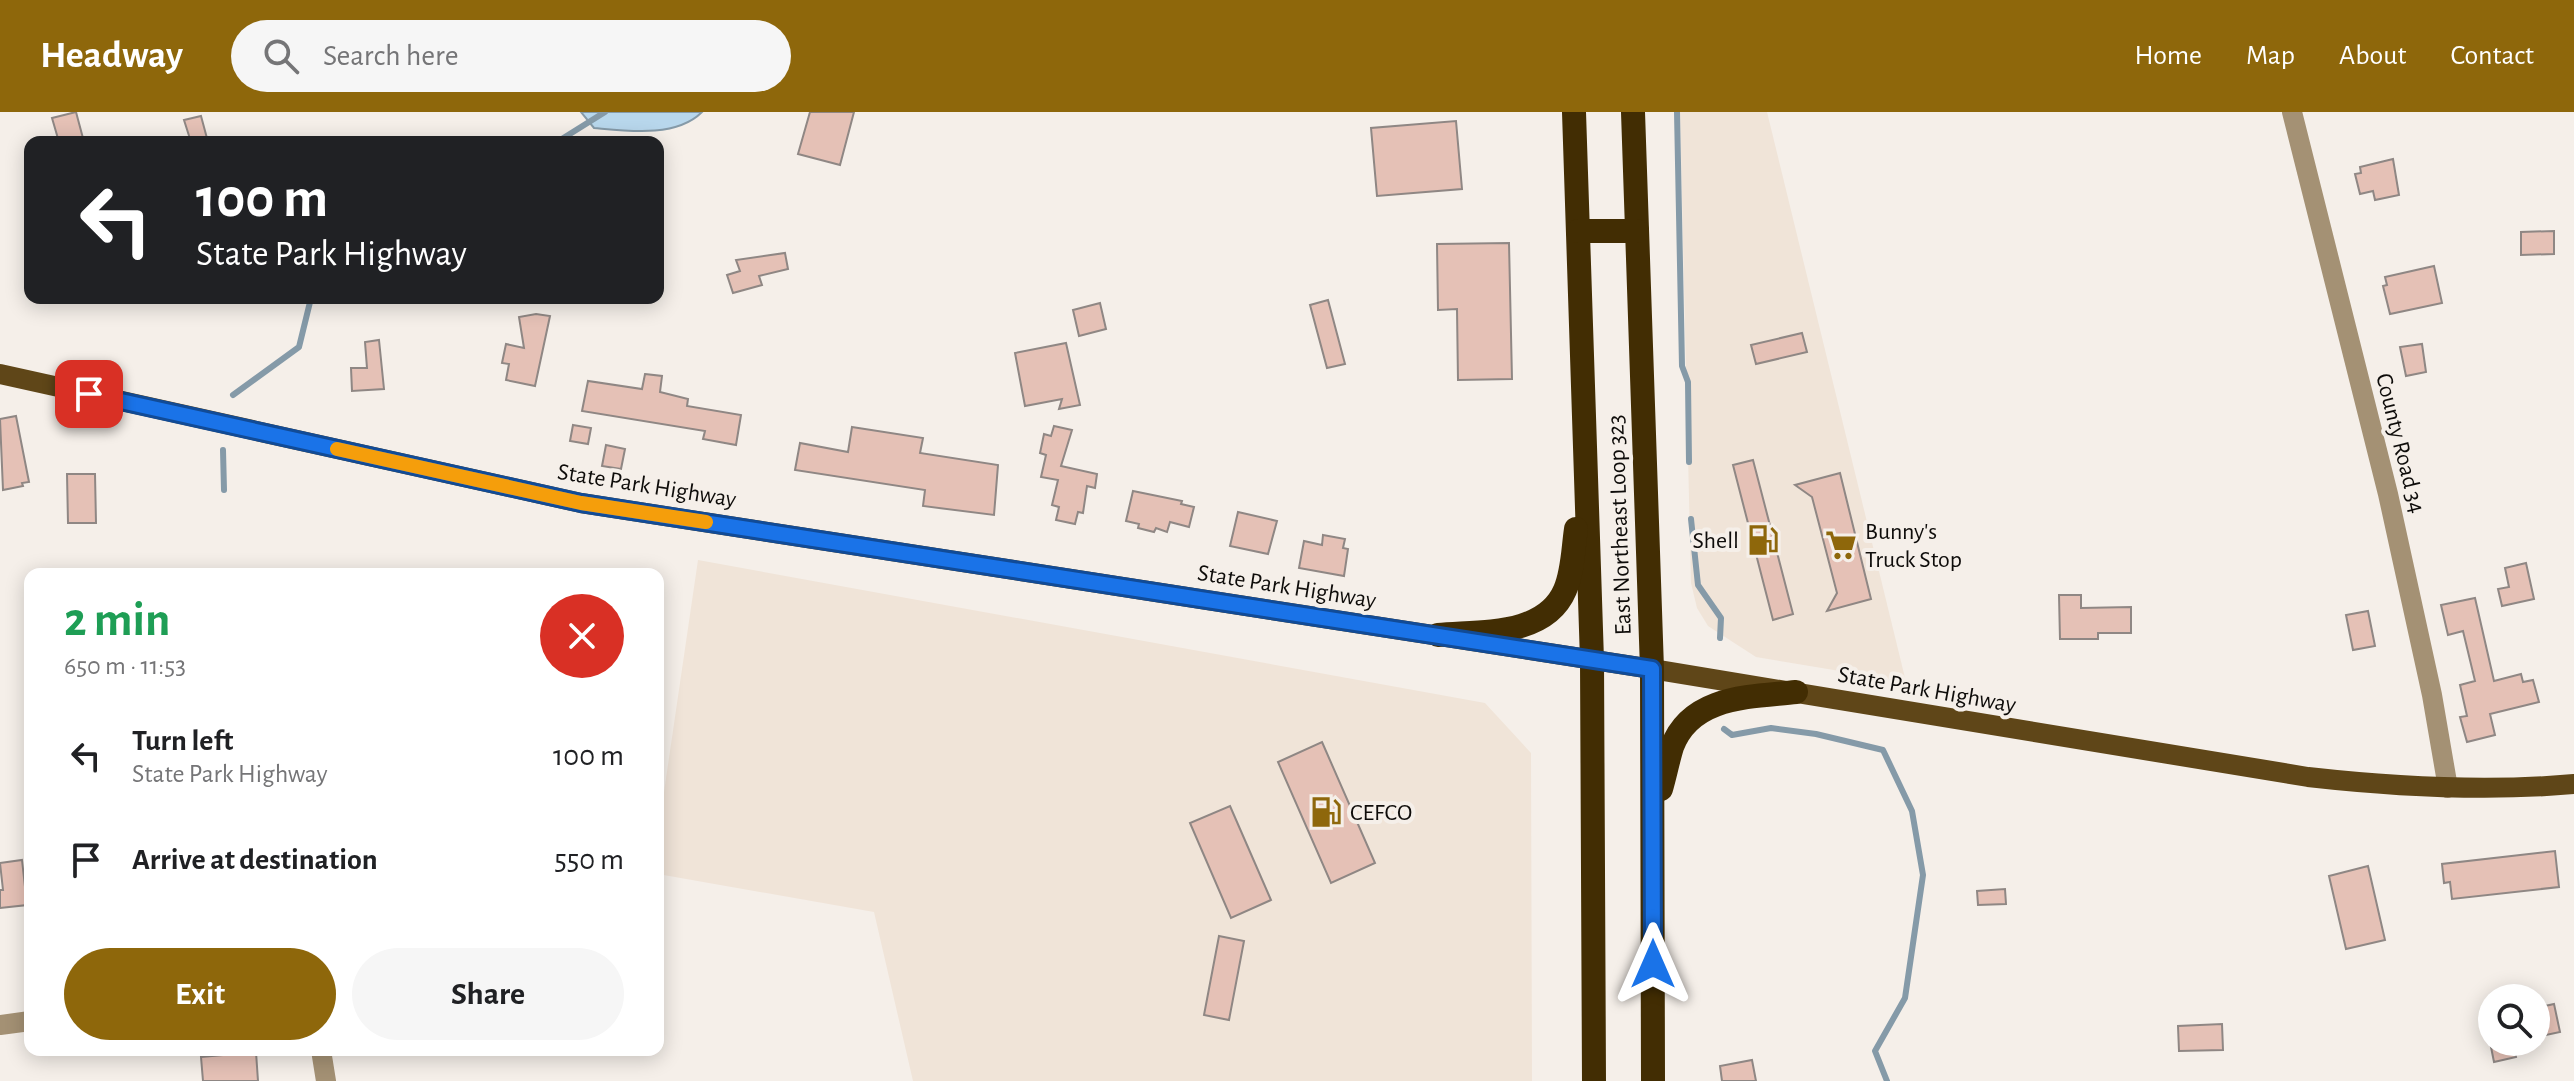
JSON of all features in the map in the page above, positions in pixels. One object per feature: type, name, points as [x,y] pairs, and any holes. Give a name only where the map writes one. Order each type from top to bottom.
[{"type":"highway","name":"East Northeast Loop 323","points":[[1574,112],[1592,660],[1594,1081]]},
{"type":"highway","name":"East Northeast Loop 323","points":[[1633,112],[1652,669],[1653,1081]]},
{"type":"highway","points":[[1578,231],[1637,231]]},
{"type":"highway","points":[[1438,635],[1519,627],[1551,610],[1565,590],[1569,577],[1585,476]]},
{"type":"highway","points":[[1653,818],[1673,746],[1679,733],[1696,715],[1730,699],[1796,692]]},
{"type":"main road","name":"State Park Highway","points":[[0,374],[581,503],[1438,635],[2308,777],[2388,786],[2448,788],[2574,784]]},
{"type":"street","name":"County Road 34","points":[[2292,112],[2388,494],[2432,695],[2448,788]]},
{"type":"street","points":[[0,1025],[24,1022]]},
{"type":"street","points":[[322,1056],[326,1081]]},
{"type":"shaded area","points":[[1680,112],[1767,112],[1906,682],[1756,657],[1708,626],[1697,608],[1691,583]]},
{"type":"shaded area","points":[[698,560],[1485,703],[1531,753],[1532,1081],[913,1081],[874,912],[664,875],[664,792]]},
{"type":"water","points":[[581,112],[702,112],[679,126],[636,131],[594,128]]},
{"type":"building","points":[[76,112],[82,136],[57,136],[52,118]]},
{"type":"building","points":[[810,112],[854,112],[840,165],[798,154]]},
{"type":"building","points":[[201,116],[206,136],[189,136],[184,120]]},
{"type":"building","points":[[1456,121],[1462,189],[1377,196],[1371,128]]},
{"type":"building","points":[[2393,159],[2399,195],[2375,200],[2373,191],[2360,194],[2355,174],[2361,173],[2360,167]]},
{"type":"building","points":[[2554,231],[2554,254],[2521,255],[2521,232]]},
{"type":"building","points":[[1509,243],[1512,379],[1458,380],[1457,309],[1438,310],[1437,244]]},
{"type":"building","points":[[785,253],[788,269],[759,276],[762,285],[733,293],[727,275],[740,271],[736,260]]},
{"type":"building","points":[[2434,266],[2442,303],[2390,314],[2383,286],[2387,285],[2385,277]]},
{"type":"building","points":[[1328,300],[1345,364],[1327,368],[1310,305]]},
{"type":"building","points":[[1100,303],[1106,329],[1079,336],[1073,310]]},
{"type":"building","points":[[536,314],[550,316],[535,386],[506,380],[509,364],[502,363],[506,344],[524,348],[519,317]]},
{"type":"building","points":[[1802,333],[1807,352],[1756,364],[1751,345]]},
{"type":"building","points":[[379,340],[384,389],[352,391],[351,368],[367,368],[365,342]]},
{"type":"building","points":[[1066,343],[1080,405],[1059,409],[1062,399],[1025,406],[1015,353]]},
{"type":"building","points":[[2422,344],[2426,372],[2406,376],[2400,347]]},
{"type":"building","points":[[645,374],[662,376],[660,392],[688,399],[687,406],[741,415],[736,445],[703,439],[705,431],[582,411],[588,381],[642,389]]},
{"type":"building","points":[[16,416],[29,482],[3,490],[0,419]]},
{"type":"building","points":[[573,425],[591,428],[588,444],[570,441]]},
{"type":"building","points":[[1054,426],[1072,430],[1061,466],[1097,474],[1095,488],[1087,486],[1083,513],[1078,512],[1075,524],[1056,520],[1059,507],[1052,505],[1058,480],[1041,477],[1046,455],[1040,453],[1044,434],[1051,436]]},
{"type":"building","points":[[852,427],[923,438],[920,453],[998,465],[994,515],[923,506],[925,490],[795,470],[800,443],[848,452]]},
{"type":"building","points":[[606,445],[625,449],[621,469],[602,466]]},
{"type":"building","name":"Shell","points":[[1753,460],[1793,614],[1773,620],[1733,465]]},
{"type":"building","name":"Bunny's Truck Stop","points":[[1840,473],[1871,599],[1827,611],[1837,593],[1812,497],[1795,485]]},
{"type":"building","points":[[67,474],[95,474],[96,523],[68,523]]},
{"type":"building","points":[[1133,491],[1182,501],[1181,504],[1194,507],[1189,527],[1170,522],[1167,532],[1156,528],[1154,532],[1126,521]]},
{"type":"building","points":[[1238,512],[1277,521],[1268,554],[1230,546]]},
{"type":"building","points":[[1323,535],[1345,539],[1343,548],[1348,549],[1344,576],[1299,568],[1304,541],[1322,545]]},
{"type":"building","points":[[2526,563],[2534,599],[2502,606],[2498,589],[2509,587],[2505,568]]},
{"type":"building","points":[[2059,595],[2081,595],[2081,608],[2131,607],[2131,633],[2098,633],[2098,639],[2060,639]]},
{"type":"building","points":[[2475,598],[2494,681],[2521,674],[2523,682],[2533,680],[2539,702],[2490,714],[2495,735],[2467,742],[2460,717],[2467,716],[2460,685],[2475,681],[2463,631],[2448,635],[2441,605]]},
{"type":"building","points":[[2368,611],[2375,646],[2353,650],[2346,615]]},
{"type":"building","name":"CEFCO","points":[[1322,742],[1375,863],[1331,883],[1278,762]]},
{"type":"building","points":[[1230,806],[1271,900],[1231,918],[1190,823]]},
{"type":"building","points":[[2555,851],[2559,887],[2452,899],[2450,882],[2444,883],[2442,864]]},
{"type":"building","points":[[22,860],[24,905],[0,908],[0,890],[3,890],[0,863]]},
{"type":"building","points":[[2368,866],[2385,940],[2346,949],[2329,876]]},
{"type":"building","points":[[2005,889],[2006,904],[1978,905],[1977,891]]},
{"type":"building","points":[[1219,936],[1244,941],[1229,1020],[1204,1015]]},
{"type":"building","points":[[2554,1004],[2560,1032],[2550,1034],[2550,1005]]},
{"type":"building","points":[[2222,1024],[2223,1050],[2179,1051],[2178,1026]]},
{"type":"building","points":[[256,1056],[258,1081],[203,1081],[201,1057]]},
{"type":"building","points":[[2493,1056],[2516,1056],[2516,1057],[2494,1062]]},
{"type":"building","points":[[1752,1060],[1756,1081],[1722,1081],[1720,1066]]},
{"type":"waterway","points":[[567,136],[605,112]]},
{"type":"waterway","points":[[1677,112],[1682,366],[1688,382],[1689,462]]},
{"type":"waterway","points":[[233,395],[299,347],[310,304]]},
{"type":"waterway","points":[[223,450],[224,490]]},
{"type":"waterway","points":[[1691,519],[1698,585],[1721,618],[1720,638]]},
{"type":"waterway","points":[[1724,729],[1732,735],[1771,728],[1816,734],[1883,750],[1912,811],[1923,875],[1905,998],[1875,1051],[1887,1081]]},
{"type":"slow traffic","points":[[337,449],[581,503],[706,522]]},
{"type":"place","name":"Shell","points":[[1763,540]]},
{"type":"place","name":"Bunny's Truck Stop","points":[[1841,545]]},
{"type":"place","name":"CEFCO","points":[[1326,812]]},
{"type":"route","points":[[89,394],[581,503],[1652,669],[1653,964]]}]
